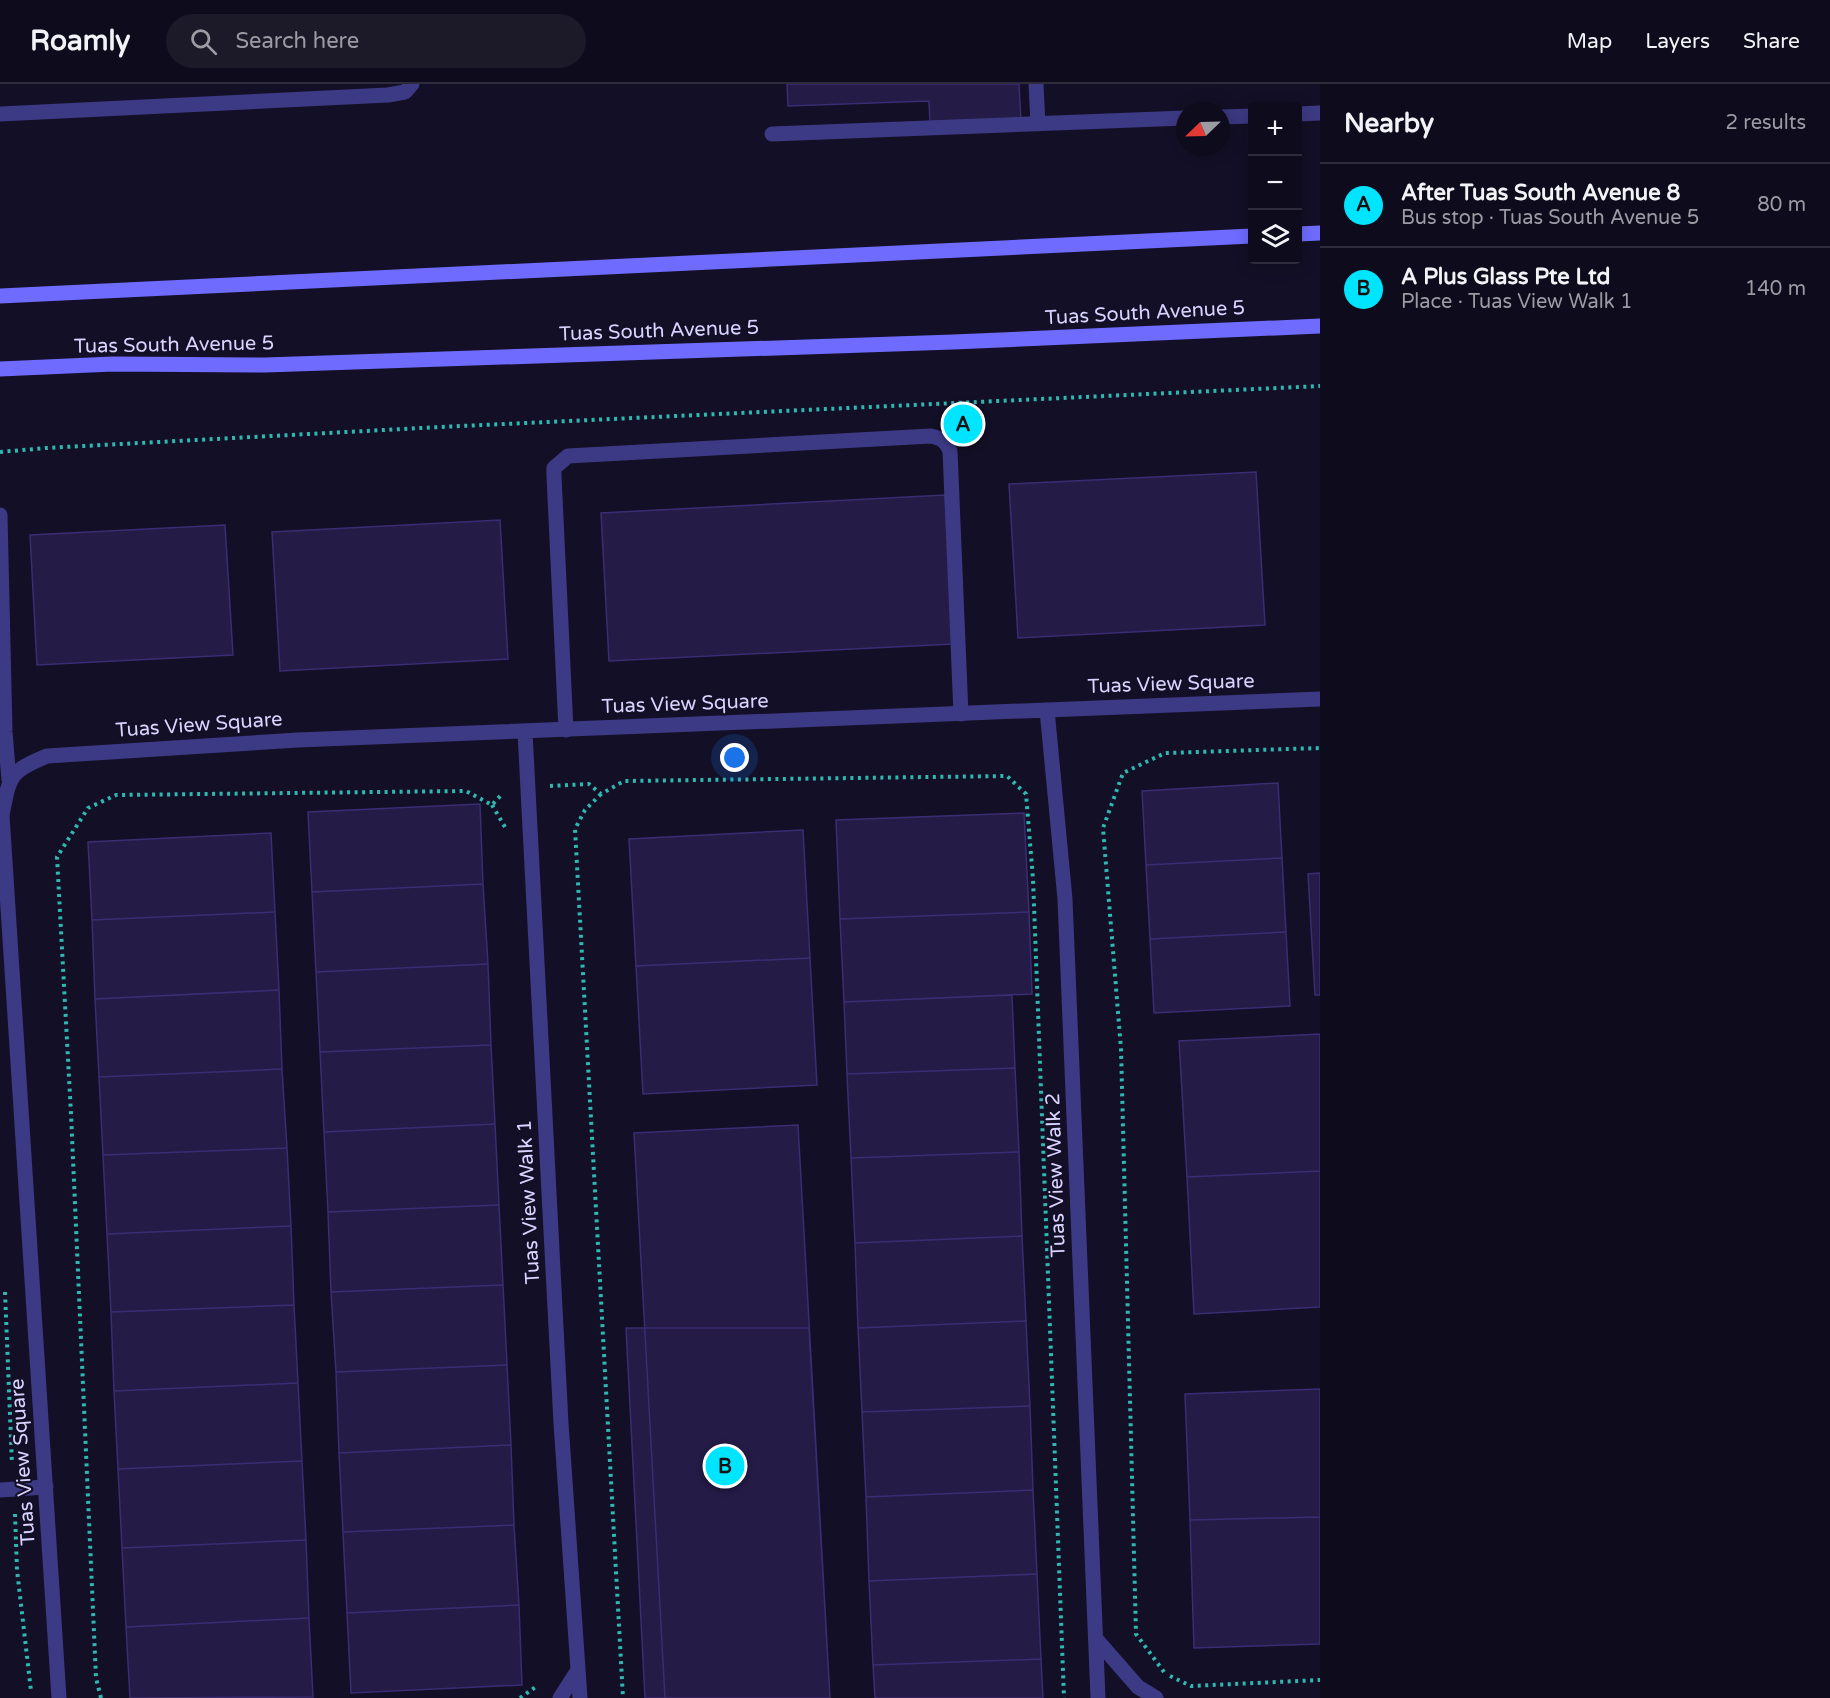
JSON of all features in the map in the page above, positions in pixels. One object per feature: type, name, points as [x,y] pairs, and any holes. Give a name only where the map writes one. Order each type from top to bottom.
[{"type":"main road","points":[[1302,234],[1320,233]]},
{"type":"main road","points":[[0,296],[1248,236]]},
{"type":"main road","name":"Tuas South Avenue 5","points":[[0,369],[113,364],[289,364],[941,343],[1320,326]]},
{"type":"street","points":[[0,114],[388,95],[405,92],[412,84]]},
{"type":"street","points":[[1036,84],[1038,124]]},
{"type":"street","points":[[1302,114],[1320,113]]},
{"type":"street","points":[[1230,117],[1248,116]]},
{"type":"street","points":[[772,134],[1176,118]]},
{"type":"street","points":[[566,730],[554,476],[554,468],[561,460],[568,456],[931,436],[941,438],[950,451],[961,714]]},
{"type":"street","points":[[0,515],[4,764],[9,780]]},
{"type":"street","name":"Tuas View Square","points":[[60,1698],[2,815],[9,780],[24,766],[47,756],[298,740],[1320,699]]},
{"type":"street","name":"Tuas View Walk 2","points":[[1047,710],[1065,899],[1098,1698]]},
{"type":"street","name":"Tuas View Walk 1","points":[[525,732],[561,1423],[580,1698]]},
{"type":"street","points":[[7,1489],[46,1487]]},
{"type":"street","points":[[1096,1639],[1138,1688],[1156,1698]]},
{"type":"street","points":[[560,1698],[578,1670]]},
{"type":"path","points":[[0,452],[463,426],[1320,386]]},
{"type":"path","points":[[1320,748],[1165,753],[1123,773],[1103,828],[1121,1049],[1136,1634],[1163,1672],[1191,1686],[1320,1680]]},
{"type":"path","points":[[601,794],[585,810],[576,829],[623,1698]]},
{"type":"path","points":[[5,1286],[7,1489],[32,1698]]},
{"type":"building","points":[[787,84],[1019,84],[1021,121],[930,124],[929,101],[788,106]]},
{"type":"building","points":[[1256,472],[1265,625],[1018,638],[1009,484]]},
{"type":"building","points":[[945,495],[953,644],[609,661],[601,513]]},
{"type":"building","points":[[500,520],[508,659],[280,671],[272,532]]},
{"type":"building","points":[[225,525],[233,655],[37,665],[30,535]]},
{"type":"building","points":[[1278,783],[1282,858],[1146,865],[1142,791]]},
{"type":"building","points":[[480,804],[483,884],[312,892],[308,812]]},
{"type":"building","points":[[1024,813],[1029,912],[840,919],[836,820]]},
{"type":"building","points":[[803,830],[810,958],[636,966],[629,839]]},
{"type":"building","points":[[271,833],[275,912],[92,920],[88,842]]},
{"type":"building","points":[[1282,858],[1286,932],[1150,939],[1146,865]]},
{"type":"building","points":[[1320,873],[1320,995],[1315,995],[1308,874]]},
{"type":"building","points":[[483,884],[488,964],[316,972],[312,892]]},
{"type":"building","points":[[275,912],[279,990],[95,999],[92,920]]},
{"type":"building","points":[[1029,912],[1032,994],[844,1002],[840,919]]},
{"type":"building","points":[[1286,932],[1290,1006],[1154,1013],[1150,939]]},
{"type":"building","points":[[810,958],[817,1085],[643,1094],[636,966]]},
{"type":"building","points":[[488,964],[491,1045],[320,1052],[316,972]]},
{"type":"building","points":[[279,990],[282,1069],[99,1077],[95,999]]},
{"type":"building","points":[[1012,995],[1015,1068],[847,1074],[844,1002]]},
{"type":"building","points":[[1320,1034],[1320,1171],[1187,1177],[1179,1041]]},
{"type":"building","points":[[491,1045],[495,1124],[324,1132],[320,1052]]},
{"type":"building","points":[[1015,1068],[1019,1152],[851,1158],[847,1074]]},
{"type":"building","points":[[282,1069],[287,1148],[103,1155],[99,1077]]},
{"type":"building","points":[[495,1124],[499,1205],[328,1212],[324,1132]]},
{"type":"building","points":[[798,1125],[830,1698],[665,1698],[634,1133]]},
{"type":"building","points":[[287,1148],[291,1226],[107,1234],[103,1155]]},
{"type":"building","points":[[1019,1152],[1022,1236],[855,1243],[851,1158]]},
{"type":"building","points":[[1320,1171],[1320,1307],[1194,1314],[1187,1177]]},
{"type":"building","points":[[499,1205],[503,1285],[331,1292],[328,1212]]},
{"type":"building","points":[[291,1226],[294,1305],[111,1312],[107,1234]]},
{"type":"building","points":[[1022,1236],[1026,1321],[858,1328],[855,1243]]},
{"type":"building","points":[[503,1285],[507,1365],[336,1372],[331,1292]]},
{"type":"building","points":[[294,1305],[298,1383],[114,1391],[111,1312]]},
{"type":"building","points":[[1026,1321],[1030,1406],[862,1412],[858,1328]]},
{"type":"building","points":[[626,1328],[809,1328],[830,1698],[645,1698]]},
{"type":"building","points":[[507,1365],[511,1445],[339,1453],[336,1372]]},
{"type":"building","points":[[298,1383],[302,1461],[118,1469],[114,1391]]},
{"type":"building","points":[[1320,1389],[1320,1517],[1190,1520],[1185,1394]]},
{"type":"building","points":[[1030,1406],[1033,1490],[866,1497],[862,1412]]},
{"type":"building","points":[[511,1445],[514,1525],[343,1532],[339,1453]]},
{"type":"building","points":[[302,1461],[306,1540],[122,1548],[118,1469]]},
{"type":"building","points":[[1033,1490],[1037,1574],[869,1581],[866,1497]]},
{"type":"building","points":[[1320,1517],[1320,1644],[1194,1648],[1190,1520]]},
{"type":"building","points":[[514,1525],[519,1605],[347,1613],[343,1532]]},
{"type":"building","points":[[306,1540],[309,1618],[126,1627],[122,1548]]},
{"type":"building","points":[[1037,1574],[1041,1659],[873,1665],[869,1581]]},
{"type":"building","points":[[519,1605],[522,1685],[351,1693],[347,1613]]},
{"type":"building","points":[[309,1618],[313,1697],[130,1698],[126,1627]]},
{"type":"building","points":[[1041,1659],[1043,1698],[875,1698],[873,1665]]},
{"type":"place","name":"After Tuas South Avenue 8","points":[[963,424]]},
{"type":"place","name":"A Plus Glass Pte Ltd","points":[[725,1466]]}]
